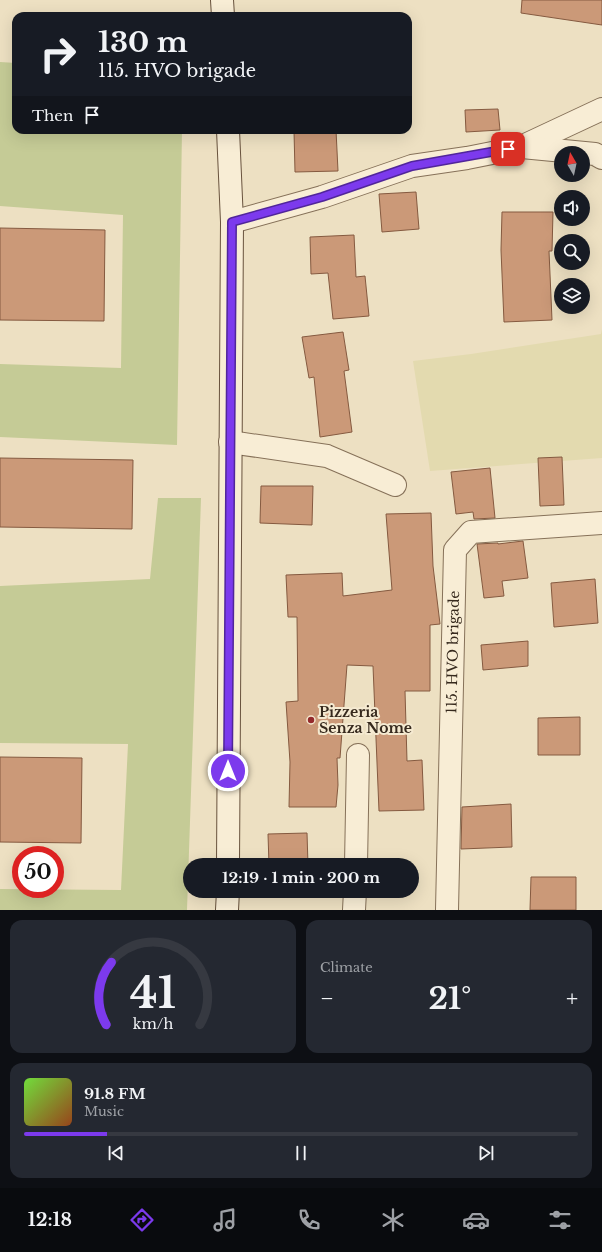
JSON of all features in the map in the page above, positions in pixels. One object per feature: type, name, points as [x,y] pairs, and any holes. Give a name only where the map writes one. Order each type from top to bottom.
[{"type":"street","points":[[222,0],[223,12]]},
{"type":"street","points":[[232,222],[322,197],[412,166],[466,158],[522,147],[602,109]]},
{"type":"street","points":[[228,134],[232,222],[228,858]]},
{"type":"street","points":[[522,147],[595,154],[602,158]]},
{"type":"street","points":[[230,442],[327,456],[395,485]]},
{"type":"street","name":"115. HVO brigade","points":[[446,910],[455,550],[471,532],[602,523]]},
{"type":"street","points":[[356,858],[358,755]]},
{"type":"street","points":[[227,910],[228,898]]},
{"type":"street","points":[[354,910],[355,898]]},
{"type":"shaded area","points":[[602,329],[602,458],[430,471],[413,361],[471,354],[601,334]]},
{"type":"green space","points":[[0,62],[12,63],[12,134],[182,134],[177,445],[0,437],[0,364],[121,368],[123,215],[0,206]]},
{"type":"green space","points":[[158,498],[201,498],[189,858],[183,858],[183,898],[187,898],[187,910],[0,910],[0,889],[12,889],[12,898],[64,898],[64,890],[121,890],[128,744],[0,743],[0,586],[150,579]]},
{"type":"building","points":[[522,0],[602,0],[602,25],[521,13]]},
{"type":"building","points":[[498,109],[500,130],[466,132],[465,110]]},
{"type":"building","points":[[294,134],[336,134],[338,171],[295,172]]},
{"type":"building","points":[[416,192],[419,229],[382,232],[379,194]]},
{"type":"building","points":[[502,212],[553,212],[552,251],[549,251],[552,320],[504,322],[501,250]]},
{"type":"building","points":[[0,228],[105,230],[104,321],[0,320]]},
{"type":"building","points":[[354,235],[356,277],[365,276],[369,316],[333,319],[328,273],[311,274],[310,237]]},
{"type":"building","points":[[343,332],[349,370],[344,371],[352,432],[320,437],[314,377],[309,378],[302,337]]},
{"type":"building","points":[[562,457],[564,505],[540,506],[538,458]]},
{"type":"building","points":[[0,458],[133,460],[132,529],[0,527]]},
{"type":"building","points":[[490,468],[495,518],[474,519],[473,512],[456,514],[451,472]]},
{"type":"building","points":[[261,486],[313,486],[312,525],[260,523]]},
{"type":"building","points":[[431,513],[433,566],[440,624],[430,625],[430,691],[405,691],[407,761],[422,760],[424,810],[379,811],[373,666],[347,665],[340,758],[337,758],[338,785],[336,807],[289,807],[290,762],[286,702],[298,701],[297,617],[288,617],[286,575],[342,573],[343,596],[392,590],[386,514]]},
{"type":"building","points":[[523,541],[528,578],[502,581],[504,596],[484,598],[477,544],[498,544]]},
{"type":"building","points":[[595,579],[598,623],[554,627],[551,583]]},
{"type":"building","points":[[528,641],[528,666],[483,670],[481,645]]},
{"type":"building","points":[[580,717],[580,755],[538,755],[538,718]]},
{"type":"building","points":[[0,757],[82,758],[81,843],[0,842]]},
{"type":"building","points":[[511,804],[512,847],[461,849],[462,807]]},
{"type":"building","points":[[307,833],[308,858],[269,858],[268,834]]},
{"type":"building","points":[[531,877],[576,877],[576,910],[530,910]]},
{"type":"place","name":"Pizzeria Senza Nome","points":[[311,720]]},
{"type":"route","points":[[228,771],[232,222],[322,197],[412,166],[466,158],[508,149]]}]
